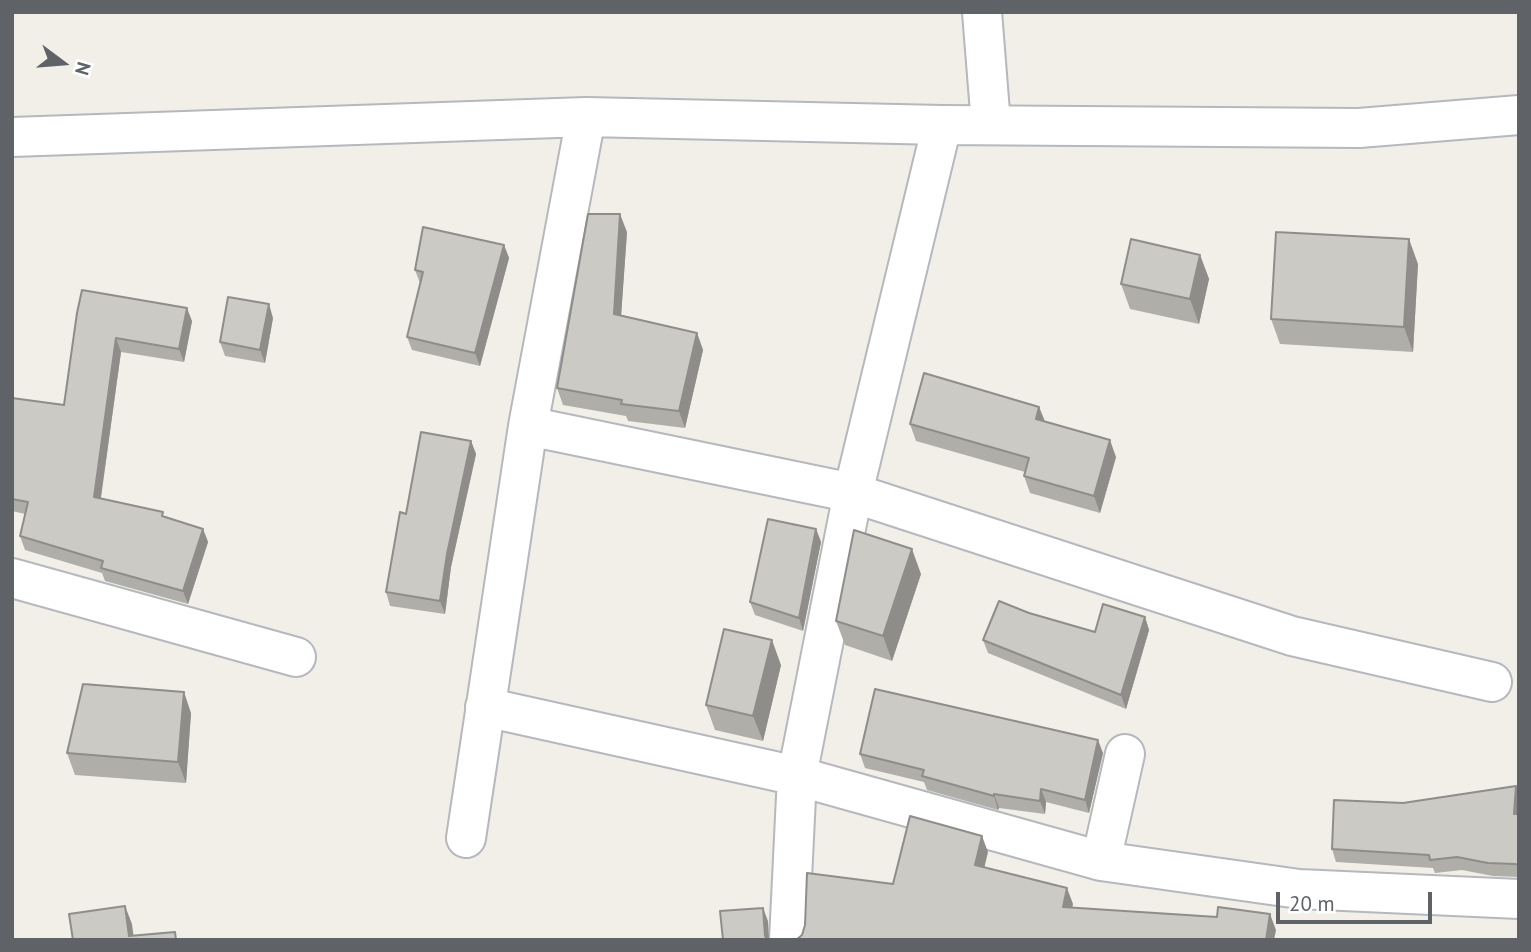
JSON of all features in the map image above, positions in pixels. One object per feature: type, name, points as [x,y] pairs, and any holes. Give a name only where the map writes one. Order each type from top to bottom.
[{"type":"street","points":[[982,12],[991,125]]},
{"type":"street","points":[[12,137],[586,117],[942,125],[1359,128],[1519,115]]},
{"type":"street","points":[[466,838],[528,426],[586,117]]},
{"type":"street","points":[[789,940],[797,776],[853,493],[942,125]]},
{"type":"street","points":[[528,426],[853,493],[1292,636],[1492,682]]},
{"type":"street","points":[[12,578],[296,657]]},
{"type":"street","points":[[485,707],[797,776],[1101,861],[1299,889],[1519,899]]},
{"type":"street","points":[[1101,861],[1125,754]]},
{"type":"building","points":[[588,214],[620,214],[614,314],[697,333],[679,411],[621,404],[622,400],[557,388]]},
{"type":"building","points":[[423,227],[504,245],[475,353],[407,337],[423,272],[415,270]]},
{"type":"building","points":[[1276,232],[1409,239],[1404,327],[1271,319]]},
{"type":"building","points":[[1131,239],[1200,255],[1190,299],[1121,284]]},
{"type":"building","points":[[82,290],[187,308],[179,349],[116,338],[94,497],[163,512],[162,516],[203,529],[183,591],[101,568],[103,561],[20,536],[28,502],[12,499],[12,398],[64,405]]},
{"type":"building","points":[[228,297],[269,304],[260,350],[220,342]]},
{"type":"building","points":[[924,373],[1039,407],[1036,419],[1110,440],[1094,496],[1024,476],[1029,458],[910,424]]},
{"type":"building","points":[[421,432],[471,441],[440,601],[386,592],[400,512],[406,514]]},
{"type":"building","points":[[768,519],[816,529],[799,618],[750,602]]},
{"type":"building","points":[[854,530],[912,549],[883,636],[836,621]]},
{"type":"building","points":[[999,601],[1029,613],[1095,632],[1103,604],[1145,617],[1121,695],[983,640]]},
{"type":"building","points":[[724,629],[772,640],[753,716],[706,705]]},
{"type":"building","points":[[83,684],[184,692],[178,762],[67,753]]},
{"type":"building","points":[[875,689],[1098,740],[1085,800],[1041,789],[1040,801],[994,796],[922,776],[924,770],[860,754]]},
{"type":"building","points":[[1516,786],[1514,814],[1519,814],[1519,865],[1457,857],[1430,860],[1429,855],[1332,849],[1334,800],[1403,803]]},
{"type":"building","points":[[910,816],[982,836],[975,865],[1067,888],[1063,907],[1217,917],[1218,907],[1270,914],[1266,940],[796,940],[802,935],[805,925],[807,873],[893,884]]},
{"type":"building","points":[[125,906],[129,936],[175,932],[176,940],[73,940],[69,914]]},
{"type":"building","points":[[763,908],[765,936],[768,940],[723,940],[720,911]]}]
